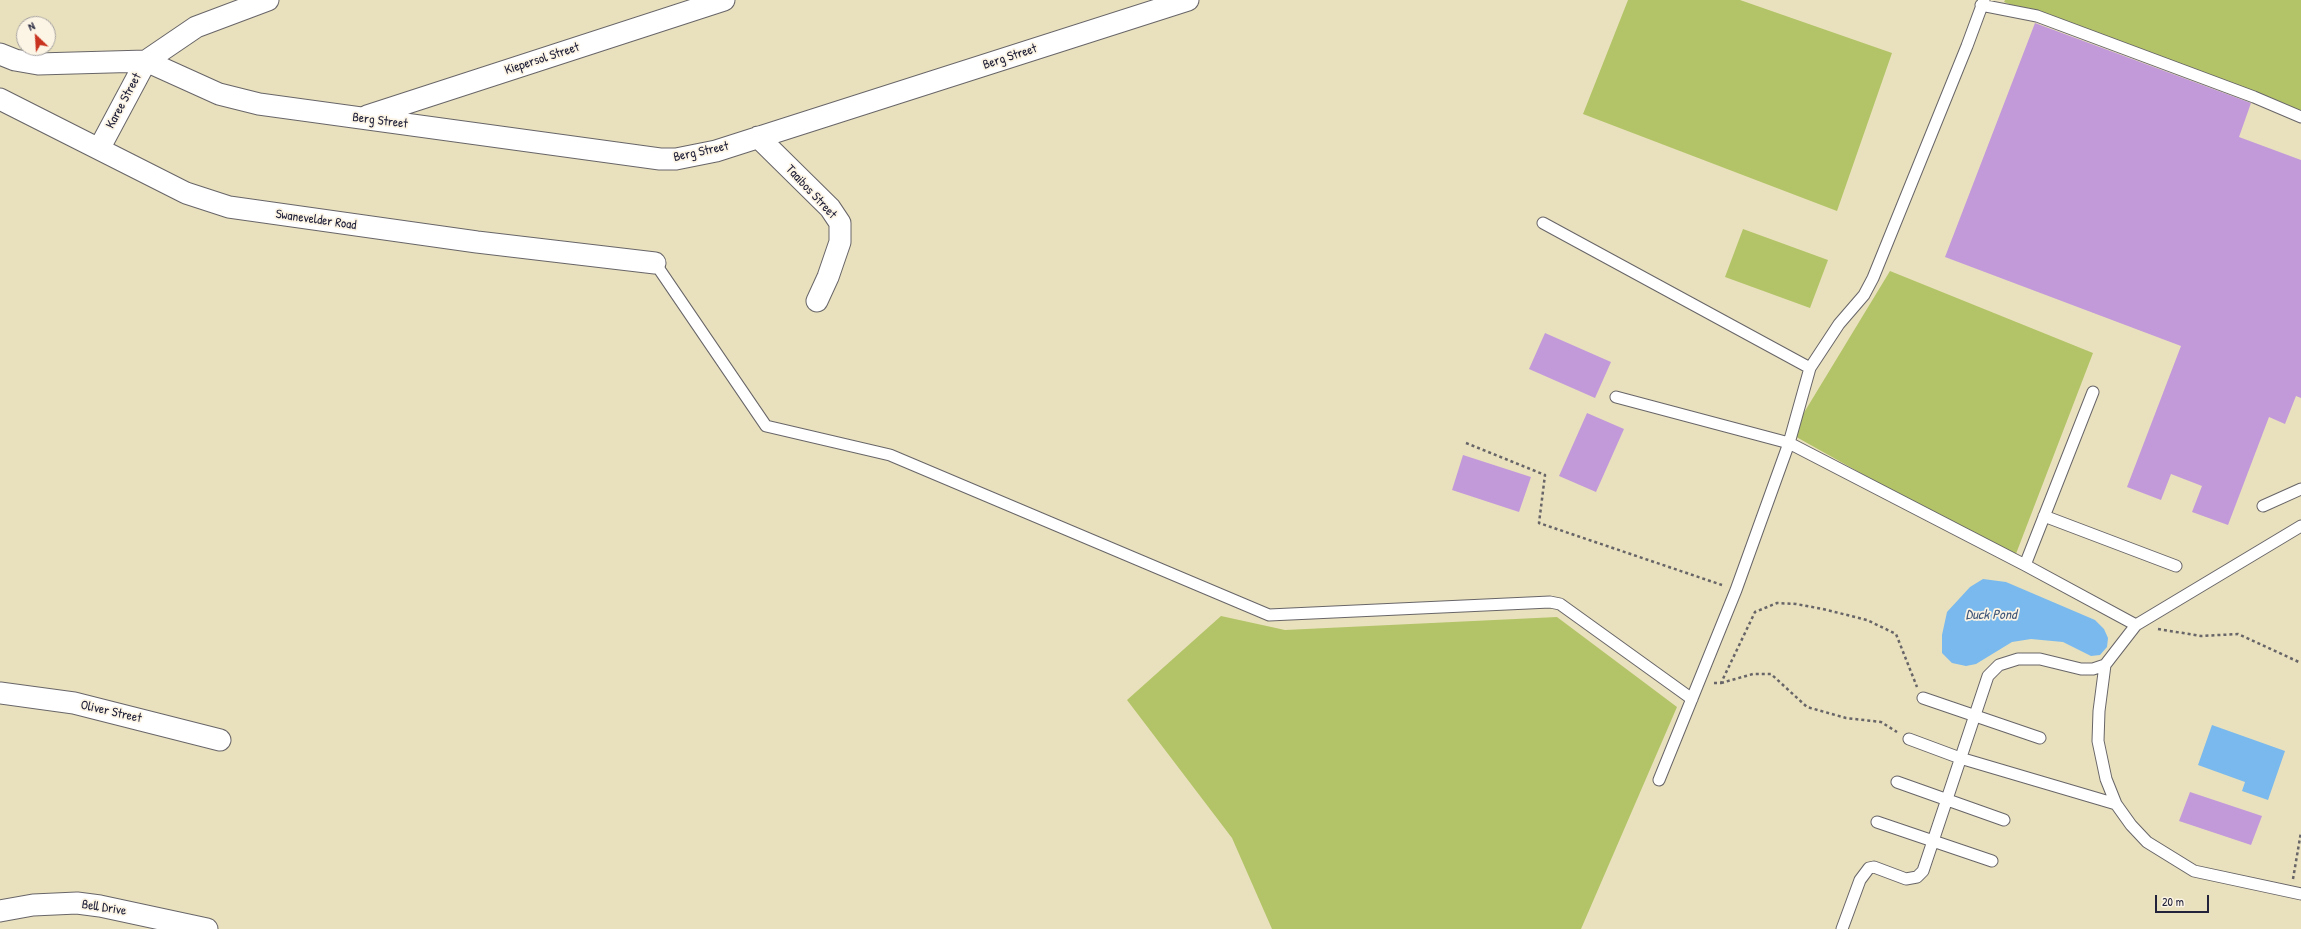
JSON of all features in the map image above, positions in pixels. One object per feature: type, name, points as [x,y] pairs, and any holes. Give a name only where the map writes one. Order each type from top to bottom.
[{"type":"street","name":"Karee Street","points":[[105,152],[152,60],[196,27],[268,0]]},
{"type":"street","name":"Kiepersol Street","points":[[360,118],[724,0]]},
{"type":"street","name":"Berg Street","points":[[152,60],[219,94],[238,100],[295,110],[660,159],[702,154],[1188,0]]},
{"type":"street","points":[[0,54],[15,60],[38,64],[152,60]]},
{"type":"street","name":"Swanevelder Road","points":[[0,98],[186,193],[251,212],[655,263]]},
{"type":"street","name":"Taaibos Street","points":[[758,137],[830,208],[840,223],[840,242],[828,277],[816,301]]},
{"type":"street","name":"Oliver Street","points":[[0,693],[74,703],[220,740]]},
{"type":"street","name":"Bell Drive","points":[[0,911],[33,905],[77,903],[100,906],[207,929]]},
{"type":"lane","points":[[1659,780],[1736,590],[1789,443],[1810,368],[1839,324],[1864,295],[1873,278],[1967,46],[1982,3],[2037,16],[2254,97],[2301,117]]},
{"type":"lane","points":[[1543,223],[1810,368]]},
{"type":"lane","points":[[655,263],[766,426],[890,455],[1269,615],[1550,602],[1560,604],[1692,699]]},
{"type":"lane","points":[[2025,564],[2094,392]]},
{"type":"lane","points":[[1616,397],[1789,443],[2025,564],[2136,625]]},
{"type":"lane","points":[[2263,506],[2301,489]]},
{"type":"lane","points":[[2044,516],[2176,566]]},
{"type":"lane","points":[[2296,894],[2194,871],[2147,842],[2131,825],[2116,804],[2106,779],[2098,741],[2099,711],[2105,665],[2136,625],[2301,526]]},
{"type":"lane","points":[[1842,929],[1864,873],[1869,868],[1874,867],[1906,879],[1917,877],[1923,871],[1988,676],[1999,665],[2018,659],[2040,659],[2080,669],[2093,669],[2105,665]]},
{"type":"lane","points":[[1923,698],[2040,738]]},
{"type":"lane","points":[[1909,739],[1960,758],[2116,804]]},
{"type":"lane","points":[[1897,782],[2004,820]]},
{"type":"lane","points":[[1877,822],[1992,861]]},
{"type":"path","points":[[1466,443],[1545,475],[1539,522],[1736,590]]},
{"type":"path","points":[[1721,683],[1755,612],[1777,603],[1796,604],[1867,620],[1896,634],[1912,677],[1923,698]]},
{"type":"path","points":[[2136,625],[2201,636],[2238,634],[2301,663]]},
{"type":"path","points":[[1699,683],[1721,683],[1753,674],[1771,674],[1807,707],[1846,718],[1881,722],[1909,739]]},
{"type":"path","points":[[2296,894],[2301,832]]},
{"type":"green space","points":[[1628,0],[1740,0],[1892,53],[1837,211],[1583,114]]},
{"type":"green space","points":[[2005,0],[2301,0],[2301,116],[2004,2]]},
{"type":"green space","points":[[1743,229],[1828,260],[1810,308],[1725,277]]},
{"type":"green space","points":[[1890,271],[2093,353],[2014,559],[1791,434]]},
{"type":"green space","points":[[1221,616],[1285,630],[1557,617],[1677,707],[1581,929],[1272,929],[1232,838],[1127,700]]},
{"type":"water","name":"Duck Pond","points":[[1983,579],[2006,582],[2095,620],[2104,629],[2108,638],[2107,647],[2100,655],[2091,656],[2063,642],[2031,639],[2012,642],[1976,664],[1966,666],[1952,663],[1942,653],[1942,635],[1947,612],[1970,587]]},
{"type":"water","points":[[2212,725],[2285,751],[2268,800],[2242,791],[2245,782],[2198,765]]},
{"type":"building","points":[[2035,23],[2251,103],[2239,137],[2301,160],[2301,398],[2296,396],[2285,424],[2269,417],[2228,525],[2192,512],[2202,486],[2171,474],[2161,500],[2127,487],[2181,346],[1945,257]]},
{"type":"building","points":[[1545,333],[1611,362],[1595,398],[1529,369]]},
{"type":"building","points":[[1587,413],[1624,429],[1596,492],[1559,476]]},
{"type":"building","points":[[1463,455],[1531,477],[1519,512],[1452,490]]},
{"type":"building","points":[[2190,792],[2262,816],[2251,845],[2179,821]]}]
